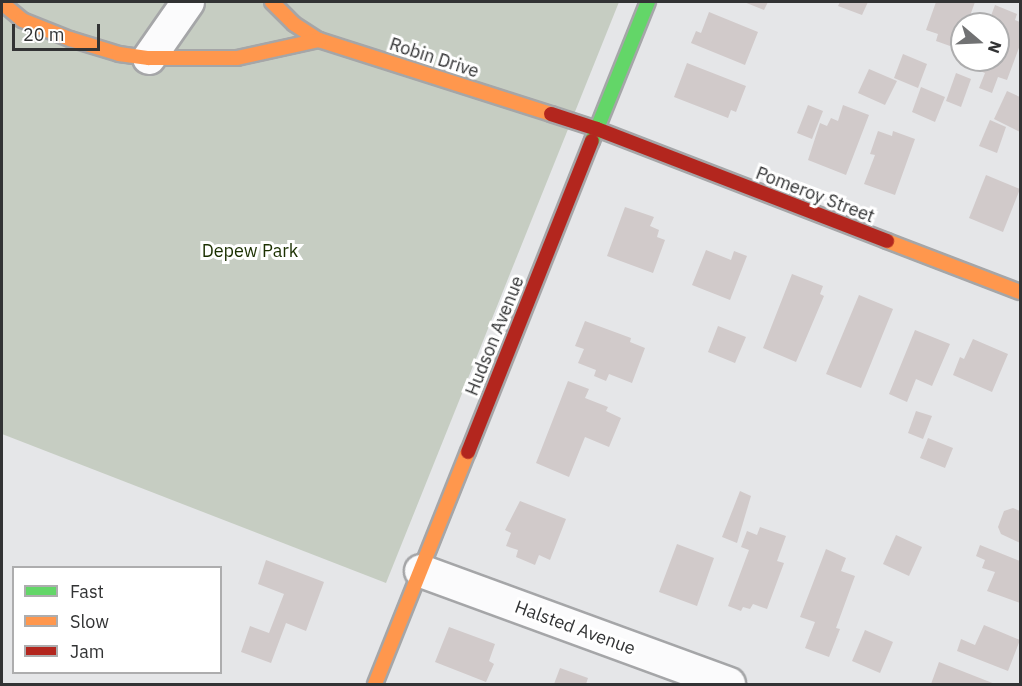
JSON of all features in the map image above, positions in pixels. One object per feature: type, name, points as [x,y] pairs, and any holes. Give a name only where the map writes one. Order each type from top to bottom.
[{"type":"street","points":[[149,58],[188,2]]},
{"type":"street","name":"Robin Drive","points":[[272,2],[294,24],[319,40],[597,129]]},
{"type":"street","name":"Hudson Avenue","points":[[375,684],[648,2]]},
{"type":"street","points":[[2,3],[22,20],[70,39],[119,54],[149,58],[237,58],[319,40]]},
{"type":"street","name":"Pomeroy Street","points":[[597,129],[1020,292]]},
{"type":"street","name":"Halsted Avenue","points":[[421,571],[729,684]]},
{"type":"green space","name":"Depew Park","points":[[2,2],[619,2],[386,583],[2,434]]},
{"type":"building","points":[[744,2],[768,2],[764,10]]},
{"type":"building","points":[[840,2],[868,2],[862,15],[838,6]]},
{"type":"building","points":[[936,2],[975,2],[971,12],[950,12],[950,46],[936,41],[938,34],[926,30]]},
{"type":"building","points":[[995,5],[1017,14],[1015,20],[1020,22],[1020,45],[1010,72],[1010,12],[992,12]]},
{"type":"building","points":[[709,12],[758,32],[745,65],[691,43],[696,31],[701,33]]},
{"type":"building","points":[[903,54],[927,64],[918,88],[894,78]]},
{"type":"building","points":[[687,63],[746,86],[736,112],[731,110],[728,118],[674,97]]},
{"type":"building","points":[[869,69],[897,81],[885,105],[858,93]]},
{"type":"building","points":[[982,72],[1010,72],[1007,80],[998,77],[992,93],[979,88],[985,73]]},
{"type":"building","points":[[956,73],[971,79],[961,107],[946,101]]},
{"type":"building","points":[[921,87],[945,97],[935,122],[912,112]]},
{"type":"building","points":[[1007,91],[1020,97],[1020,132],[994,119]]},
{"type":"building","points":[[808,105],[823,111],[812,139],[797,133]]},
{"type":"building","points":[[843,105],[869,115],[846,175],[808,160],[820,123],[827,126],[831,118],[838,121]]},
{"type":"building","points":[[990,120],[1006,127],[997,153],[979,146]]},
{"type":"building","points":[[878,131],[892,136],[893,131],[915,139],[895,195],[864,184],[875,155],[870,154]]},
{"type":"building","points":[[986,175],[1020,189],[1003,232],[969,218]]},
{"type":"building","points":[[625,207],[654,217],[650,226],[659,230],[657,237],[665,240],[653,273],[607,256]]},
{"type":"building","points":[[706,250],[731,260],[734,251],[747,256],[730,300],[692,285]]},
{"type":"building","points":[[792,274],[823,286],[820,294],[824,296],[796,362],[763,348]]},
{"type":"building","points":[[859,295],[893,309],[861,388],[826,374]]},
{"type":"building","points":[[585,321],[631,338],[630,342],[645,348],[632,383],[609,374],[606,381],[594,376],[596,370],[578,363],[584,349],[575,346]]},
{"type":"building","points":[[718,326],[746,337],[735,363],[708,352]]},
{"type":"building","points":[[915,330],[950,344],[932,386],[916,379],[907,402],[889,394]]},
{"type":"building","points":[[973,339],[1008,354],[992,392],[953,375],[960,357],[964,359]]},
{"type":"building","points":[[568,381],[589,389],[585,398],[608,407],[606,411],[621,418],[609,447],[585,437],[569,477],[536,463]]},
{"type":"building","points":[[916,411],[932,416],[923,439],[908,433]]},
{"type":"building","points":[[928,438],[953,448],[945,468],[920,458]]},
{"type":"building","points":[[740,491],[751,496],[737,543],[722,537]]},
{"type":"building","points":[[520,501],[566,519],[550,560],[539,555],[535,565],[516,557],[518,550],[506,546],[511,533],[505,530]]},
{"type":"building","points":[[1013,508],[1020,511],[1020,543],[1001,534],[998,527],[1004,511]]},
{"type":"building","points":[[760,527],[786,536],[777,561],[784,563],[767,609],[753,604],[750,609],[743,607],[741,611],[728,606],[749,550],[741,547],[747,531],[757,535]]},
{"type":"building","points":[[896,535],[922,547],[909,576],[883,564]]},
{"type":"building","points":[[677,544],[714,558],[697,606],[659,592]]},
{"type":"building","points":[[980,545],[1020,561],[1020,603],[987,591],[995,572],[982,568],[985,560],[976,556]]},
{"type":"building","points":[[826,549],[846,558],[841,571],[855,576],[836,628],[840,629],[829,657],[805,648],[815,622],[800,617]]},
{"type":"building","points":[[266,560],[324,582],[306,631],[286,623],[271,663],[241,652],[250,626],[269,633],[284,594],[258,584]]},
{"type":"building","points":[[984,625],[1020,640],[1008,671],[957,651],[961,639],[975,645]]},
{"type":"building","points":[[449,627],[495,644],[489,661],[494,664],[486,682],[435,662]]},
{"type":"building","points":[[865,630],[893,642],[880,673],[852,661]]},
{"type":"building","points":[[939,662],[995,684],[931,684]]},
{"type":"building","points":[[560,668],[588,678],[586,684],[554,684]]},
{"type":"traffic: fast","points":[[592,141],[648,2]]},
{"type":"traffic: slow","points":[[272,2],[294,24],[319,40],[551,114]]},
{"type":"traffic: slow","points":[[2,3],[22,20],[70,39],[119,54],[149,58],[237,58],[319,40]]},
{"type":"traffic: slow","points":[[887,241],[1020,292]]},
{"type":"traffic: slow","points":[[375,684],[468,452]]},
{"type":"traffic: jam","points":[[551,114],[597,129],[887,241]]},
{"type":"traffic: jam","points":[[468,452],[592,141]]}]
